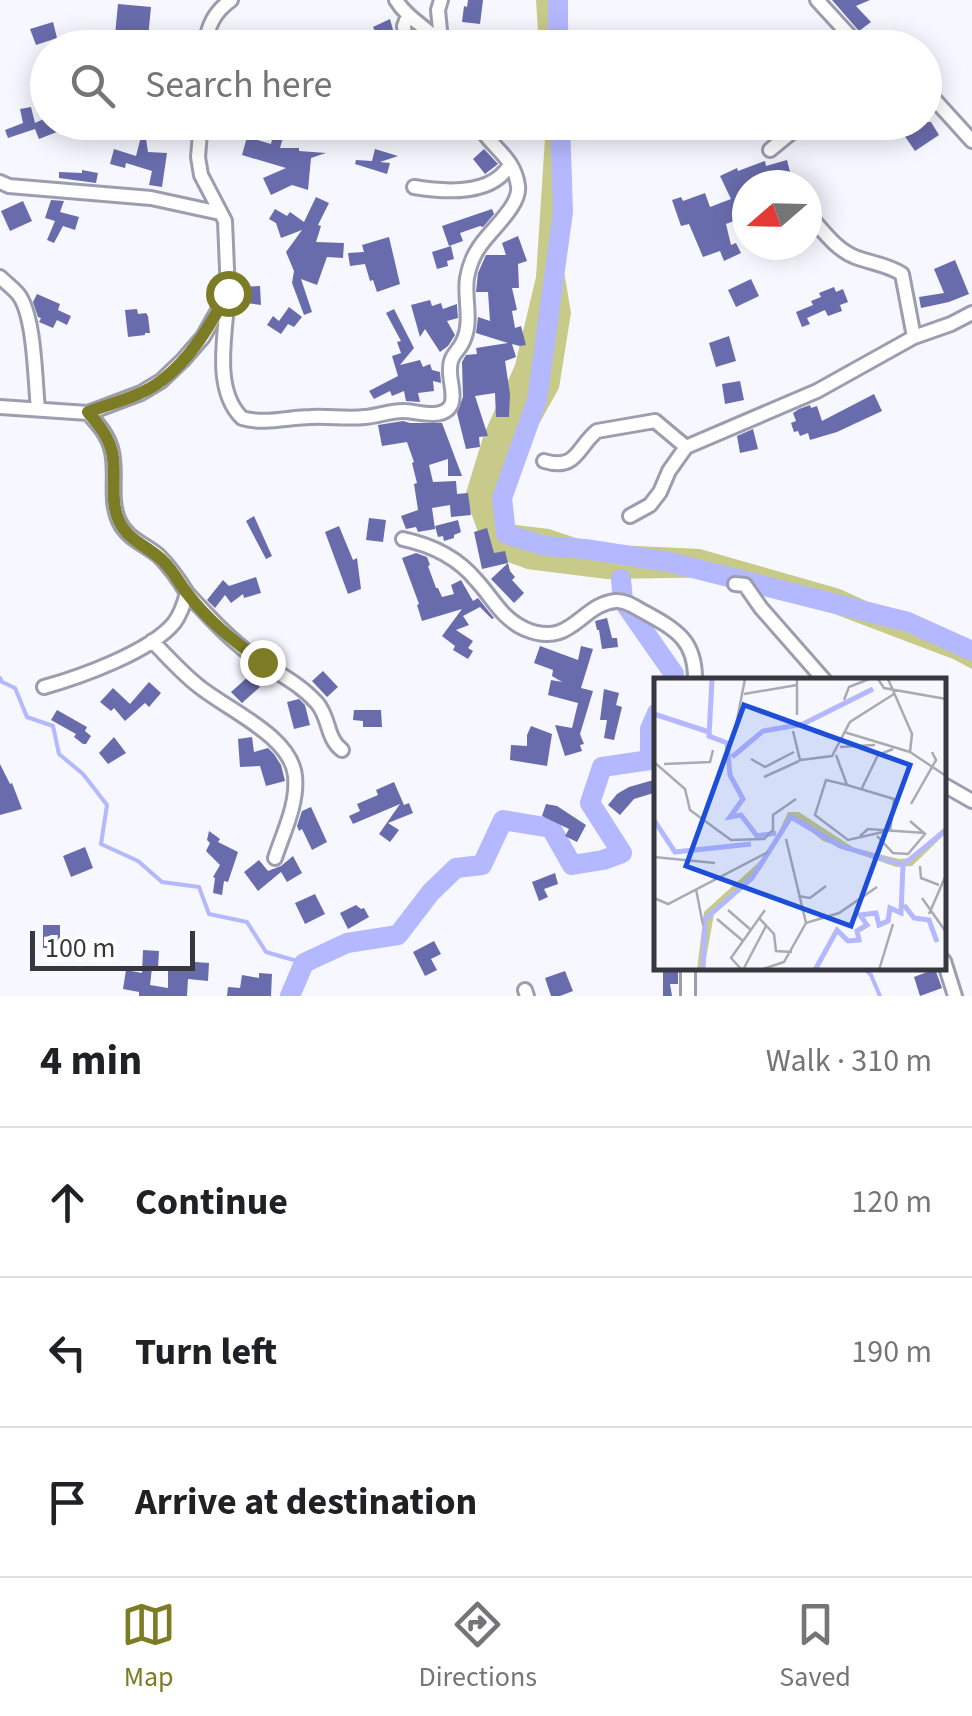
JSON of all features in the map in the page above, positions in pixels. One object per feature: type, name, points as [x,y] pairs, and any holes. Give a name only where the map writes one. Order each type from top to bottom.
[{"type":"street","points":[[209,30],[211,20],[231,0]]},
{"type":"street","points":[[396,0],[408,15],[429,30]]},
{"type":"street","points":[[440,0],[441,30]]},
{"type":"street","points":[[817,0],[844,30]]},
{"type":"street","points":[[404,30],[408,15]]},
{"type":"street","points":[[942,108],[972,141]]},
{"type":"street","points":[[200,140],[201,175],[225,221],[228,293],[224,378],[230,401],[242,418],[261,421],[368,417],[397,411],[434,414],[450,408],[450,360],[466,334],[470,262],[518,195],[510,164],[491,140]]},
{"type":"street","points":[[770,150],[782,140]]},
{"type":"street","points":[[414,187],[464,190],[496,179],[510,164]]},
{"type":"street","points":[[0,182],[172,201],[220,213]]},
{"type":"street","points":[[822,229],[854,256],[902,274],[914,338]]},
{"type":"street","points":[[0,277],[24,304],[38,409]]},
{"type":"street","points":[[0,407],[88,412],[141,393],[162,381],[184,360],[228,293]]},
{"type":"street","points":[[630,516],[650,505],[686,447],[817,391],[914,338],[972,313]]},
{"type":"street","points":[[88,412],[112,452],[112,496],[118,520],[128,536],[162,559],[187,593],[226,634],[287,676],[318,704],[332,742],[342,750]]},
{"type":"street","points":[[544,461],[562,464],[575,458],[597,431],[656,422],[686,447]]},
{"type":"street","points":[[403,539],[428,545],[463,566],[509,621],[529,631],[552,634],[574,626],[612,601],[623,601],[674,629],[696,660],[696,678]]},
{"type":"street","points":[[735,584],[745,585],[822,678]]},
{"type":"street","points":[[44,687],[85,674],[152,641],[175,622],[187,593]]},
{"type":"street","points":[[152,641],[194,683],[278,742],[292,764],[294,798],[274,858]]},
{"type":"street","points":[[947,787],[972,801]]},
{"type":"street","points":[[947,970],[955,996]]},
{"type":"green space","points":[[536,0],[567,0],[568,30],[538,30]]},
{"type":"green space","points":[[545,140],[568,140],[561,253],[571,313],[559,388],[506,487],[500,523],[549,529],[594,544],[700,549],[840,589],[972,652],[972,669],[737,577],[606,579],[527,569],[486,554],[465,496],[484,434],[515,365],[536,277]]},
{"type":"building","points":[[468,0],[483,0],[480,24],[462,22]]},
{"type":"building","points":[[832,0],[870,0],[856,6],[871,22],[858,30]]},
{"type":"building","points":[[118,4],[151,7],[149,30],[115,30]]},
{"type":"building","points":[[390,19],[393,30],[374,30],[373,27]]},
{"type":"building","points":[[53,22],[55,30],[30,30]]},
{"type":"building","points":[[30,107],[30,131],[8,138],[5,130],[23,123],[20,109]]},
{"type":"building","points":[[140,140],[146,140],[148,152],[167,153],[162,187],[149,185],[152,171],[126,163],[125,168],[110,164],[114,149],[136,156]]},
{"type":"building","points":[[246,140],[271,144],[272,140],[282,140],[280,148],[326,153],[311,158],[308,190],[292,185],[271,195],[263,178],[286,168],[242,155]]},
{"type":"building","points":[[907,140],[932,140],[915,151]]},
{"type":"building","points":[[375,149],[398,156],[380,162],[390,163],[387,174],[355,164],[356,160],[372,161]]},
{"type":"building","points":[[484,149],[498,164],[485,174],[473,159]]},
{"type":"building","points":[[787,160],[790,170],[741,170],[765,161],[766,166]]},
{"type":"building","points":[[732,170],[732,222],[726,224],[732,257],[724,261],[720,251],[703,257],[689,224],[681,226],[672,200],[681,197],[683,201],[705,193],[710,207],[731,199],[720,176]]},
{"type":"building","points":[[59,172],[98,173],[96,183],[59,178]]},
{"type":"building","points":[[316,197],[329,203],[318,225],[321,226],[316,242],[344,243],[343,258],[327,257],[317,285],[301,279],[312,312],[304,315],[286,252],[302,230],[281,238],[276,223],[269,219],[275,209],[287,216],[290,212],[304,222]]},
{"type":"building","points":[[51,200],[64,201],[60,212],[79,217],[75,230],[63,226],[54,243],[47,240],[55,221],[45,218]]},
{"type":"building","points":[[23,201],[32,221],[10,231],[1,211]]},
{"type":"building","points":[[492,209],[494,214],[483,227],[460,233],[463,241],[449,246],[442,226]]},
{"type":"building","points":[[518,236],[527,261],[518,264],[519,288],[512,288],[517,310],[512,311],[515,328],[521,326],[526,345],[512,344],[516,357],[505,361],[509,417],[496,417],[495,393],[475,396],[488,436],[479,437],[480,447],[466,449],[457,413],[463,397],[462,362],[466,355],[477,354],[476,348],[508,343],[476,333],[478,317],[490,321],[488,292],[476,292],[478,273],[486,255],[506,255],[502,243]]},
{"type":"building","points":[[389,237],[400,284],[377,292],[365,264],[350,266],[348,253],[364,252],[362,245]]},
{"type":"building","points":[[451,246],[454,259],[437,269],[432,252]]},
{"type":"building","points":[[955,260],[969,294],[921,308],[919,297],[944,293],[934,269]]},
{"type":"building","points":[[751,279],[759,296],[736,307],[728,290]]},
{"type":"building","points":[[260,286],[261,305],[239,302],[238,287]]},
{"type":"building","points":[[834,287],[836,292],[843,289],[848,302],[840,305],[842,311],[828,316],[825,310],[807,318],[810,324],[802,327],[796,312],[813,305],[811,301],[821,297],[819,293]]},
{"type":"building","points":[[37,294],[60,304],[58,310],[71,316],[67,325],[57,320],[53,328],[39,322],[41,318],[33,302]]},
{"type":"building","points":[[430,300],[432,306],[441,303],[443,309],[457,304],[458,318],[447,321],[455,335],[440,352],[425,329],[420,337],[411,305]]},
{"type":"building","points":[[289,307],[302,317],[294,327],[288,324],[281,334],[267,325],[273,316],[279,321]]},
{"type":"building","points":[[137,309],[138,314],[148,316],[150,333],[128,337],[125,310]]},
{"type":"building","points":[[394,309],[414,348],[400,365],[420,360],[423,367],[430,364],[432,370],[440,372],[441,383],[433,381],[434,391],[418,393],[420,402],[406,401],[404,391],[392,396],[390,391],[374,399],[369,391],[398,376],[392,356],[401,353],[397,342],[401,341],[386,313]]},
{"type":"building","points":[[729,336],[736,361],[716,367],[709,343]]},
{"type":"building","points":[[740,381],[744,400],[725,404],[722,384]]},
{"type":"building","points":[[874,394],[882,411],[810,440],[808,433],[800,436],[798,431],[794,432],[793,413],[799,409],[817,406],[822,421]]},
{"type":"building","points":[[403,421],[442,423],[462,476],[448,476],[448,459],[429,465],[433,482],[456,481],[457,494],[468,493],[471,515],[451,517],[450,505],[432,508],[435,529],[406,529],[401,516],[418,510],[414,462],[407,442],[382,446],[378,425]]},
{"type":"building","points":[[753,429],[758,449],[740,453],[737,436]]},
{"type":"building","points":[[254,516],[272,556],[266,559],[246,521]]},
{"type":"building","points":[[369,518],[386,520],[383,542],[366,540]]},
{"type":"building","points":[[458,520],[461,532],[454,538],[444,541],[443,536],[438,537],[435,526]]},
{"type":"building","points":[[339,526],[353,560],[357,558],[361,589],[348,594],[325,532]]},
{"type":"building","points":[[487,528],[494,553],[505,551],[508,563],[482,569],[474,532]]},
{"type":"building","points":[[416,553],[427,557],[442,597],[454,594],[451,585],[461,580],[473,601],[478,598],[494,618],[480,607],[463,616],[469,625],[456,630],[473,641],[468,659],[453,650],[455,646],[442,636],[462,609],[422,621],[402,558]]},
{"type":"building","points":[[508,563],[515,577],[512,580],[524,593],[514,603],[491,579]]},
{"type":"building","points":[[256,577],[261,593],[244,598],[243,594],[231,603],[225,595],[215,608],[207,600],[223,580],[229,586]]},
{"type":"building","points":[[607,618],[618,647],[602,649],[595,621]]},
{"type":"building","points":[[540,646],[578,660],[581,646],[593,649],[581,688],[593,691],[580,734],[582,751],[565,756],[555,725],[572,728],[578,703],[548,695],[551,680],[562,682],[552,676],[553,670],[534,663]]},
{"type":"building","points":[[323,671],[338,687],[327,697],[312,681]]},
{"type":"building","points":[[249,676],[260,687],[242,703],[231,692]]},
{"type":"building","points":[[149,682],[161,693],[149,707],[145,703],[125,721],[114,708],[111,711],[100,702],[113,688],[130,704]]},
{"type":"building","points":[[604,689],[619,693],[616,705],[622,707],[614,740],[604,738],[607,720],[600,720]]},
{"type":"building","points":[[299,699],[305,705],[310,725],[294,729],[287,702]]},
{"type":"building","points":[[57,710],[87,727],[85,731],[91,736],[86,744],[51,720]]},
{"type":"building","points":[[354,710],[381,710],[382,727],[363,727],[363,721],[353,720]]},
{"type":"building","points":[[531,726],[552,734],[547,766],[510,760],[511,745],[527,746]]},
{"type":"building","points":[[114,737],[126,753],[108,764],[99,753]]},
{"type":"building","points":[[252,737],[254,752],[268,748],[274,754],[285,781],[266,786],[260,766],[240,767],[238,739]]},
{"type":"building","points":[[0,764],[22,809],[0,815]]},
{"type":"building","points":[[654,780],[654,793],[634,799],[620,815],[608,805],[629,787]]},
{"type":"building","points":[[394,782],[404,805],[409,803],[413,813],[388,823],[399,830],[390,842],[379,834],[400,804],[353,824],[349,816],[360,811],[357,804]]},
{"type":"building","points":[[546,804],[557,806],[586,825],[577,842],[565,836],[569,829],[542,816]]},
{"type":"building","points":[[311,807],[327,842],[312,850],[297,826],[302,811]]},
{"type":"building","points":[[209,831],[220,839],[218,842],[238,852],[228,882],[224,881],[222,895],[213,893],[213,877],[220,865],[206,851]]},
{"type":"building","points":[[85,847],[93,868],[71,877],[63,856]]},
{"type":"building","points":[[293,856],[302,873],[287,882],[281,872],[258,891],[244,872],[259,860],[268,871]]},
{"type":"building","points":[[555,873],[558,884],[544,889],[548,897],[539,901],[532,882]]},
{"type":"building","points":[[315,894],[325,914],[305,924],[295,903]]},
{"type":"building","points":[[356,905],[364,908],[369,917],[348,929],[340,913]]},
{"type":"building","points":[[43,925],[60,925],[60,948],[43,948]]},
{"type":"building","points":[[434,941],[441,954],[431,959],[437,970],[425,976],[413,952]]},
{"type":"building","points":[[143,950],[159,951],[158,968],[152,968],[150,985],[168,988],[168,966],[194,969],[195,962],[209,963],[208,981],[188,979],[187,996],[139,996],[139,992],[123,989],[126,970],[142,973]]},
{"type":"building","points":[[565,971],[573,991],[551,996],[545,978]]},
{"type":"building","points":[[663,971],[678,971],[678,984],[670,984],[672,996],[663,996]]},
{"type":"building","points":[[936,971],[942,988],[920,996],[914,977]]},
{"type":"building","points":[[259,973],[272,974],[271,996],[227,996],[228,987],[240,988],[242,975],[259,978]]},
{"type":"waterway","points":[[558,0],[558,30]]},
{"type":"waterway","points":[[561,140],[563,212],[537,400],[502,498],[506,534],[545,546],[669,562],[908,622],[972,651]]},
{"type":"waterway","points":[[621,579],[623,601],[674,674],[672,678]]},
{"type":"waterway","points":[[0,678],[15,688],[27,717],[53,726],[59,754],[83,774],[107,805],[101,844],[138,861],[162,882],[199,887],[209,914],[247,922],[266,952],[304,963]]},
{"type":"waterway","points":[[290,996],[304,963],[347,943],[398,935],[431,892],[456,868],[482,865],[503,820],[551,828],[572,865],[622,853],[590,803],[602,767],[650,760],[650,729],[654,720]]},
{"type":"waterway","points":[[867,971],[880,996]]},
{"type":"route","points":[[228,293],[202,337],[162,381],[88,412],[112,452],[112,496],[118,520],[128,536],[162,559],[209,618],[262,662]]}]
